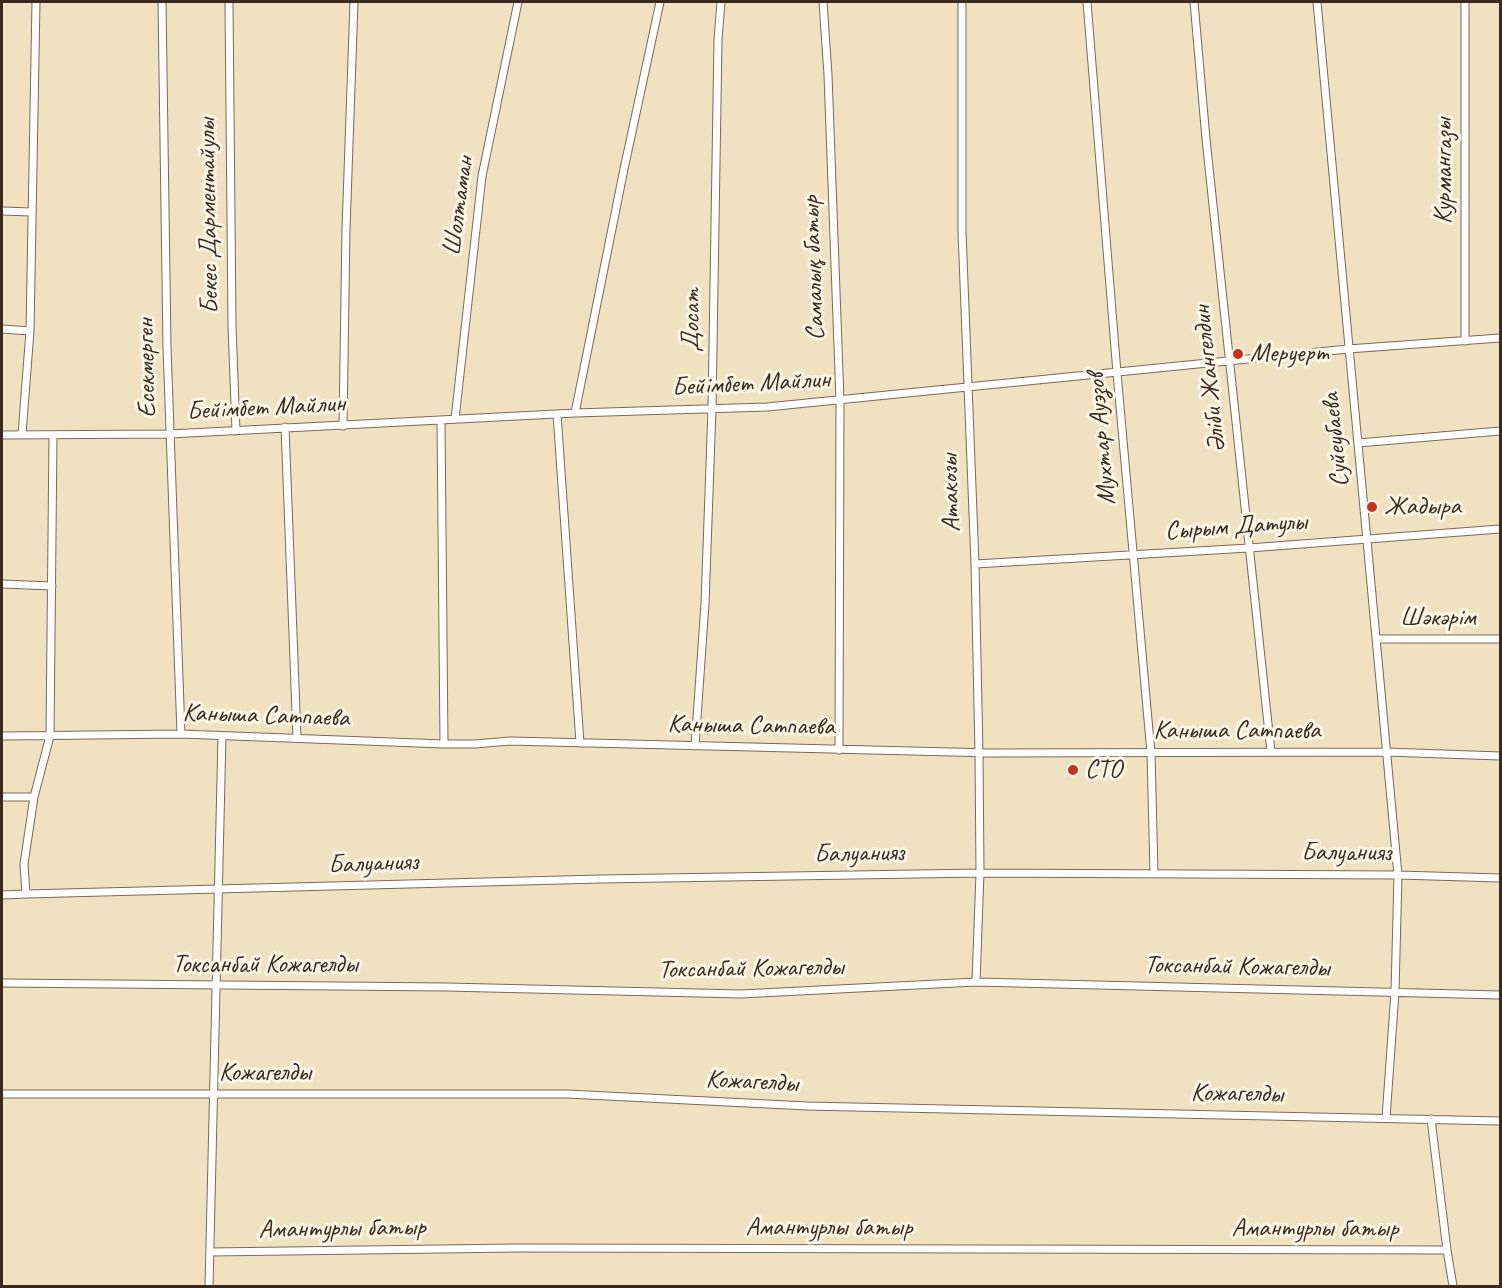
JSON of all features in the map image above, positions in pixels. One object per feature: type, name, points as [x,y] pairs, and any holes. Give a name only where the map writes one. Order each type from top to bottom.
[{"type":"street","points":[[22,434],[30,331],[36,2]]},
{"type":"street","name":"Eсекмерген","points":[[162,2],[170,434],[181,734]]},
{"type":"street","name":"Бекес Дарментайулы","points":[[229,2],[232,326],[236,431]]},
{"type":"street","points":[[343,426],[346,229],[354,2]]},
{"type":"street","name":"Шолтаман","points":[[455,419],[482,176],[518,2]]},
{"type":"street","points":[[575,413],[660,2]]},
{"type":"street","name":"Досат","points":[[695,746],[705,604],[712,409],[718,40],[721,2]]},
{"type":"street","name":"Самалық батыр","points":[[823,2],[828,75],[840,400],[839,750]]},
{"type":"street","name":"Атакозы","points":[[962,2],[962,231],[975,564],[979,753],[980,873],[976,982]]},
{"type":"street","name":"Мухтар Ауэзов","points":[[1087,2],[1151,753],[1154,874]]},
{"type":"street","name":"Әліби Жангелдин","points":[[1194,2],[1206,139],[1270,752]]},
{"type":"street","name":"Суйеубаева","points":[[1317,2],[1398,875],[1395,992],[1386,1118]]},
{"type":"street","name":"Курмангазы","points":[[1465,2],[1465,341]]},
{"type":"street","points":[[2,211],[31,212]]},
{"type":"street","points":[[2,329],[30,331]]},
{"type":"street","name":"Бейімбет Майлин","points":[[2,435],[170,434],[575,413],[767,407],[1348,349],[1500,338]]},
{"type":"street","points":[[557,414],[580,743]]},
{"type":"street","points":[[441,420],[444,744]]},
{"type":"street","points":[[285,427],[297,738]]},
{"type":"street","points":[[1358,443],[1500,431]]},
{"type":"street","points":[[2,895],[26,894],[24,864],[34,797],[50,736],[53,435]]},
{"type":"street","name":"Сырым Датулы","points":[[975,564],[1249,548],[1500,529]]},
{"type":"street","points":[[2,584],[52,586]]},
{"type":"street","name":"Шәкәрім","points":[[1376,639],[1500,639]]},
{"type":"street","name":"Каныша Сатпаева","points":[[2,736],[181,734],[444,744],[510,741],[979,753],[1386,752],[1500,756]]},
{"type":"street","points":[[209,1287],[222,736]]},
{"type":"street","points":[[2,797],[34,797]]},
{"type":"street","name":"Балуанияз","points":[[26,894],[600,879],[980,873],[1398,875],[1500,878]]},
{"type":"street","name":"Токсанбай Кожагелды","points":[[2,983],[447,987],[741,994],[976,982],[1500,995]]},
{"type":"street","name":"Кожагелды","points":[[2,1095],[567,1094],[807,1106],[1500,1121]]},
{"type":"street","points":[[1431,1119],[1453,1287]]},
{"type":"street","name":"Амантурлы батыр","points":[[210,1252],[517,1248],[1447,1250]]},
{"type":"place","name":"Меруерт","points":[[1238,354]]},
{"type":"place","name":"Жадыра","points":[[1372,507]]},
{"type":"place","name":"CTO","points":[[1073,770]]}]
